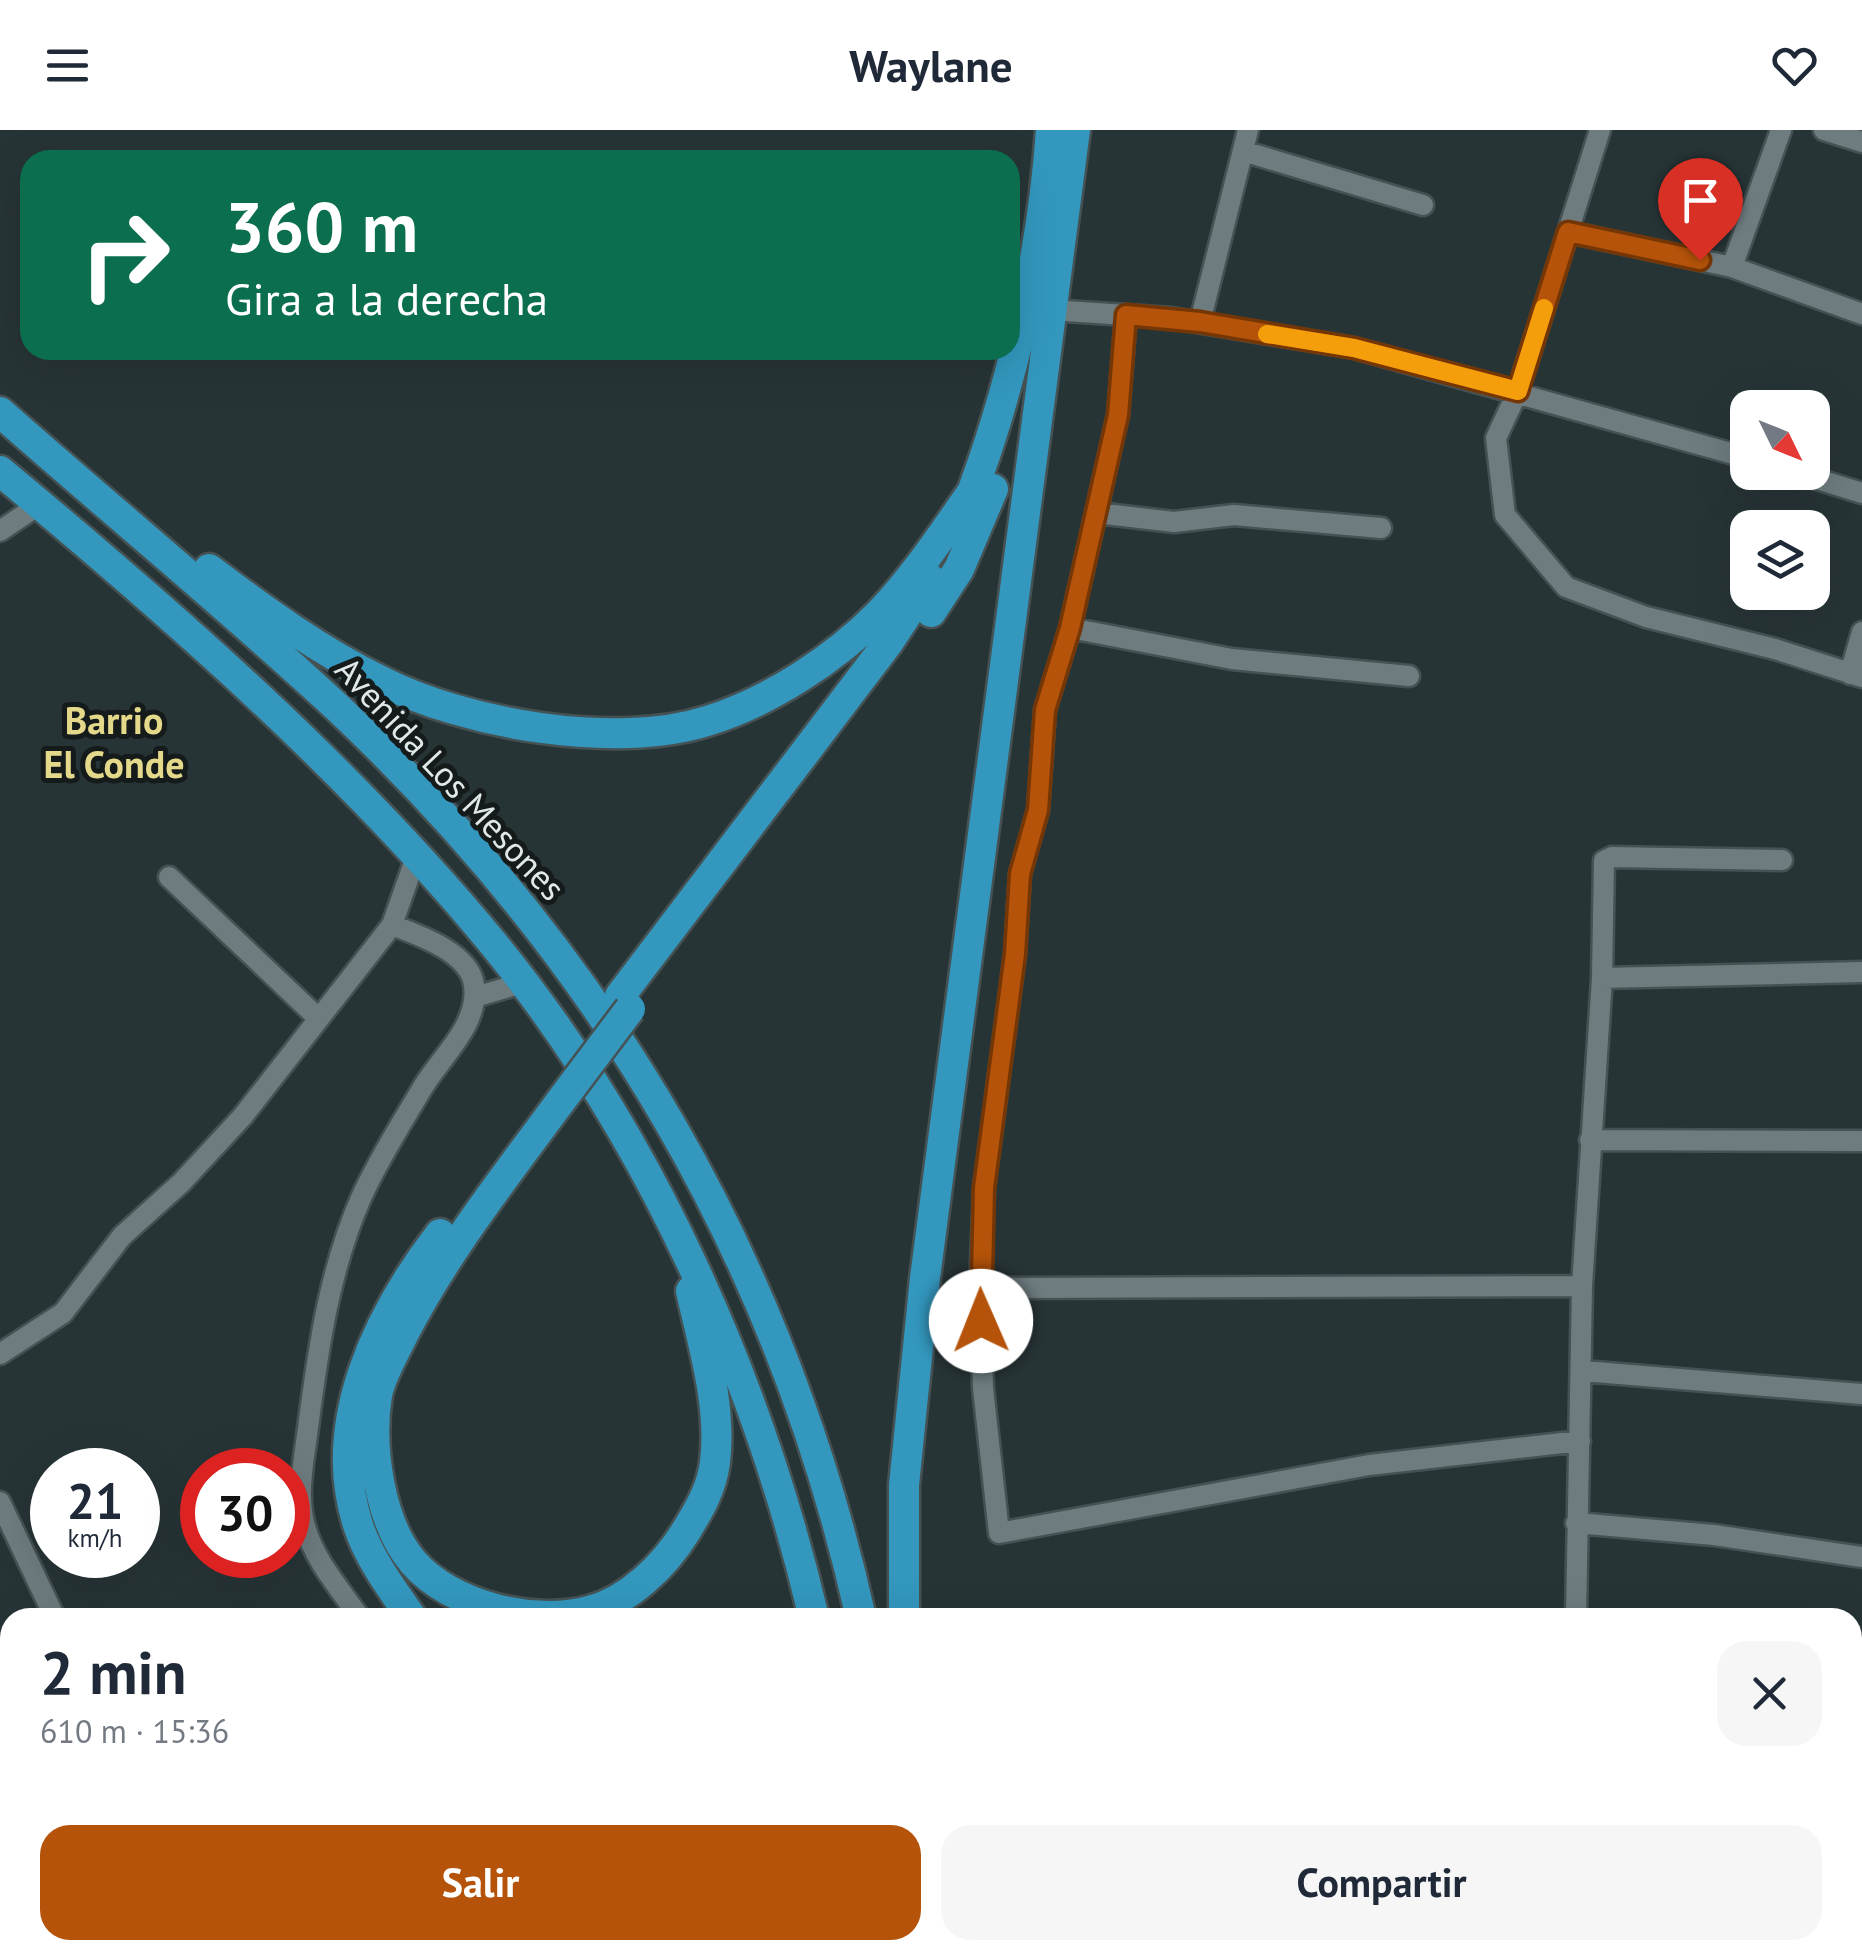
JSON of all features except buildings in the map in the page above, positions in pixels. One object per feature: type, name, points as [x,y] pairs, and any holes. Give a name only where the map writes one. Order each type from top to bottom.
[{"type":"highway","points":[[1020,324],[1051,130]]},
{"type":"highway","points":[[904,1608],[904,1485],[916,1352],[1075,130]]},
{"type":"highway","points":[[625,1003],[922,626],[959,569],[985,516],[1050,310]]},
{"type":"highway","points":[[493,1608],[449,1588],[413,1562],[388,1514],[375,1442],[377,1393],[437,1271],[556,1096],[888,642],[954,541],[1012,360]]},
{"type":"highway","name":"Avenida Los Mesones","points":[[0,412],[340,710],[464,838],[536,922],[584,988],[672,1121],[767,1311],[818,1446],[858,1608]]},
{"type":"highway","points":[[62,467],[290,627],[381,682],[478,718],[576,730],[671,728],[704,722],[759,700],[836,650],[878,615],[923,563],[972,492]]},
{"type":"highway","points":[[0,471],[304,740],[416,857],[522,983],[596,1088],[682,1244],[725,1335],[800,1558],[812,1608]]},
{"type":"highway","points":[[405,1608],[380,1573],[358,1527],[346,1471],[352,1398],[410,1273],[556,1096]]},
{"type":"highway","points":[[595,1608],[642,1583],[672,1554],[704,1503],[716,1463],[709,1368],[682,1244]]},
{"type":"street","points":[[1200,322],[1248,130]]},
{"type":"street","points":[[1600,130],[1518,391],[1496,438],[1505,515],[1566,587],[1646,617],[1775,649],[1856,675],[1862,632]]},
{"type":"street","points":[[1732,266],[1781,130]]},
{"type":"street","points":[[1824,130],[1862,142]]},
{"type":"street","points":[[1243,152],[1422,205]]},
{"type":"street","points":[[1568,232],[1732,266],[1862,314]]},
{"type":"street","points":[[1050,310],[1200,322],[1354,348],[1730,453]]},
{"type":"street","points":[[1126,315],[1118,415],[1070,628],[1045,710],[1038,810],[1020,874],[1015,954],[984,1188],[980,1288],[984,1388],[999,1532],[1369,1465],[1580,1440]]},
{"type":"street","points":[[1830,483],[1862,492]]},
{"type":"street","points":[[0,531],[40,504]]},
{"type":"street","points":[[1097,514],[1174,522],[1234,515],[1381,528]]},
{"type":"street","points":[[1070,628],[1232,659],[1409,676]]},
{"type":"street","points":[[0,1354],[63,1313],[122,1236],[180,1183],[243,1116],[392,925],[416,857]]},
{"type":"street","points":[[1576,1608],[1582,1286],[1602,978],[1604,862],[1612,857],[1782,860]]},
{"type":"street","points":[[169,877],[317,1017]]},
{"type":"street","points":[[353,1608],[316,1554],[302,1514],[302,1482],[321,1336],[362,1198],[430,1074],[462,1031],[475,997],[473,978],[462,962],[431,942],[392,925]]},
{"type":"street","points":[[1602,978],[1862,972]]},
{"type":"street","points":[[475,997],[522,983]]},
{"type":"street","points":[[1590,1140],[1862,1141]]},
{"type":"street","points":[[980,1288],[1582,1286]]},
{"type":"street","points":[[1583,1370],[1862,1394]]},
{"type":"street","points":[[0,1502],[50,1608]]},
{"type":"street","points":[[1576,1523],[1714,1536],[1862,1558]]},
{"type":"slow traffic","points":[[1267,334],[1354,348],[1460,379],[1518,391],[1544,308]]},
{"type":"district","name":"Barrio El Conde","points":[[114,743]]},
{"type":"route","points":[[981,1321],[984,1188],[1015,954],[1020,874],[1038,810],[1045,710],[1070,628],[1118,415],[1126,315],[1200,322],[1354,348],[1460,379],[1518,391],[1568,232],[1700,260]]}]
